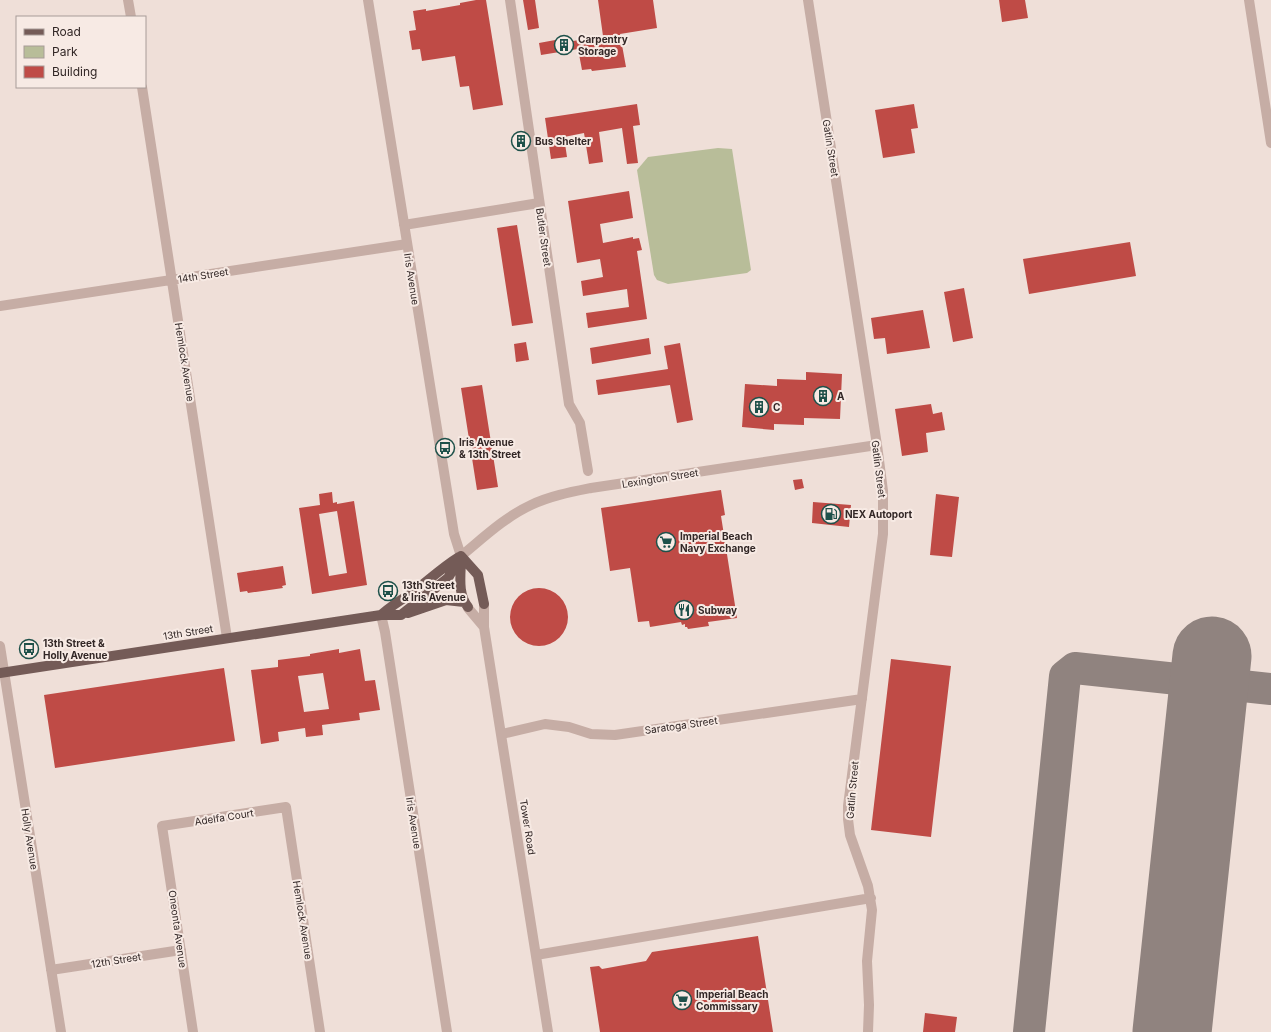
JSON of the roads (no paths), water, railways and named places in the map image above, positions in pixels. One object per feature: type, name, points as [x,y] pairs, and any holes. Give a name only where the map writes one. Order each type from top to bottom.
[{"type":"main road","name":"Tower Road","points":[[461,556],[478,575],[484,604]]},
{"type":"main road","points":[[461,556],[460,590],[466,605]]},
{"type":"main road","points":[[381,615],[395,603],[409,595],[444,566],[461,556]]},
{"type":"main road","points":[[401,615],[448,578],[461,556]]},
{"type":"main road","name":"13th Street","points":[[2,673],[381,615],[401,615],[446,600],[466,605]]},
{"type":"street","points":[[128,0],[130,16]]},
{"type":"street","name":"Iris Avenue","points":[[368,0],[454,534],[461,556]]},
{"type":"street","name":"Butler Street","points":[[510,0],[569,404],[580,423],[588,471]]},
{"type":"street","name":"Gatlin Street","points":[[808,0],[883,491],[883,534],[848,806],[850,835],[871,898],[872,910],[867,961],[869,1005],[868,1032]]},
{"type":"street","points":[[1248,0],[1271,143]]},
{"type":"street","name":"Hemlock Avenue","points":[[142,88],[227,638]]},
{"type":"street","points":[[404,225],[539,203]]},
{"type":"street","name":"14th Street","points":[[0,306],[407,244]]},
{"type":"street","name":"Lexington Street","points":[[461,556],[511,516],[531,505],[554,496],[587,489],[877,445]]},
{"type":"street","name":"Tower Road","points":[[484,604],[484,627],[548,1032]]},
{"type":"street","points":[[466,605],[484,627]]},
{"type":"street","name":"Iris Avenue","points":[[381,615],[386,636],[447,1032]]},
{"type":"street","name":"Holly Avenue","points":[[0,646],[2,673],[61,1032]]},
{"type":"street","name":"Saratoga Street","points":[[502,734],[545,724],[569,727],[591,734],[615,735],[862,699]]},
{"type":"street","name":"Hemlock Avenue","points":[[286,807],[320,1032]]},
{"type":"street","name":"Adelfa Court","points":[[162,826],[286,807]]},
{"type":"street","name":"Oneonta Avenue","points":[[162,826],[193,1032]]},
{"type":"street","points":[[536,955],[871,898]]},
{"type":"street","name":"12th Street","points":[[51,970],[181,950]]},
{"type":"place","name":"Carpentry Storage","points":[[564,45]]},
{"type":"place","name":"Bus Shelter","points":[[521,141]]},
{"type":"place","name":"A","points":[[823,396]]},
{"type":"place","name":"C","points":[[759,407]]},
{"type":"place","name":"Iris Avenue & 13th Street","points":[[445,448]]},
{"type":"place","name":"NEX Autoport","points":[[831,514]]},
{"type":"place","name":"Imperial Beach Navy Exchange","points":[[666,542]]},
{"type":"place","name":"13th Street & Iris Avenue","points":[[388,591]]},
{"type":"place","name":"Subway","points":[[684,610]]},
{"type":"place","name":"13th Street & Holly Avenue","points":[[29,649]]},
{"type":"place","name":"Imperial Beach Commissary","points":[[682,1000]]}]
